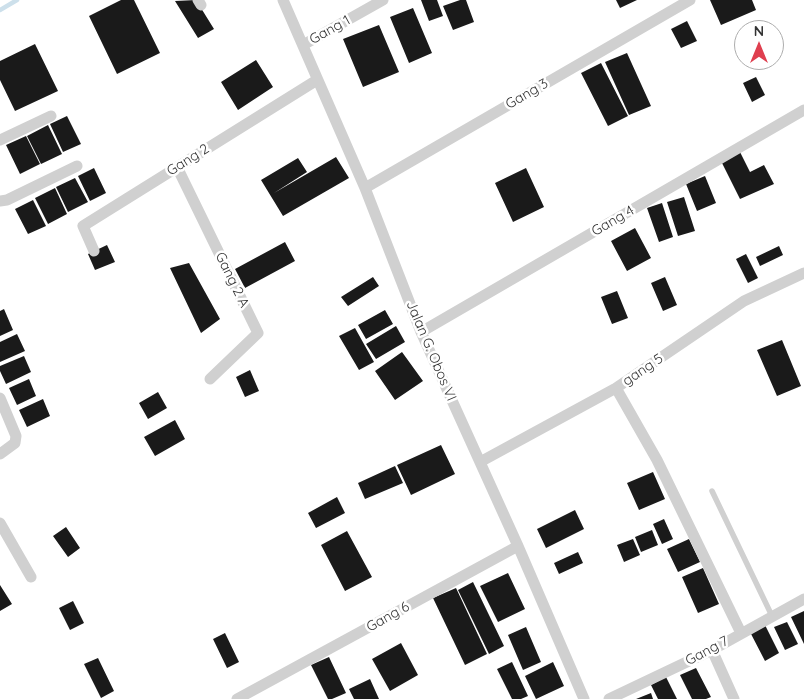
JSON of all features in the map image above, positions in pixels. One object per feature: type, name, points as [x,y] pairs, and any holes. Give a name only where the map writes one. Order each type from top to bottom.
[{"type":"street","name":"Jalan G. Obos VI","points":[[283,0],[364,188],[422,332],[584,699]]},
{"type":"street","name":"Gang 1","points":[[303,45],[383,0]]},
{"type":"street","name":"Gang 3","points":[[364,188],[690,0]]},
{"type":"street","name":"Gang 2","points":[[94,251],[83,226],[317,80]]},
{"type":"street","name":"Gang 4","points":[[422,332],[804,110]]},
{"type":"street","points":[[0,140],[51,116]]},
{"type":"street","points":[[0,202],[77,166]]},
{"type":"street","name":"Gang 2 A","points":[[177,167],[258,333],[210,379]]},
{"type":"street","name":"gang 5","points":[[480,462],[616,388],[744,301],[804,273]]},
{"type":"street","points":[[616,388],[657,460],[741,633]]},
{"type":"street","points":[[0,398],[16,436],[14,443],[0,454]]},
{"type":"street","points":[[0,523],[32,578]]},
{"type":"street","name":"Gang 6","points":[[237,699],[518,546]]},
{"type":"street","name":"Gang 7","points":[[609,699],[712,650],[804,599]]},
{"type":"street","points":[[712,650],[734,699]]},
{"type":"lane","points":[[712,491],[772,616]]},
{"type":"building","points":[[121,0],[134,0],[160,53],[117,74],[89,16]]},
{"type":"building","points":[[196,0],[214,29],[198,38],[175,1]]},
{"type":"building","points":[[421,0],[437,0],[443,16],[429,21]]},
{"type":"building","points":[[460,0],[466,0],[474,22],[453,30],[443,6]]},
{"type":"building","points":[[616,0],[637,0],[620,8]]},
{"type":"building","points":[[710,0],[752,0],[756,10],[721,25]]},
{"type":"building","points":[[413,8],[432,53],[409,63],[390,17]]},
{"type":"building","points":[[687,21],[697,41],[681,48],[671,29]]},
{"type":"building","points":[[379,25],[399,72],[363,87],[343,39]]},
{"type":"building","points":[[35,44],[58,91],[15,111],[0,80],[0,61]]},
{"type":"building","points":[[627,53],[651,106],[629,115],[605,62]]},
{"type":"building","points":[[256,60],[273,87],[238,110],[221,82]]},
{"type":"building","points":[[601,63],[628,116],[608,126],[581,73]]},
{"type":"building","points":[[756,77],[765,95],[752,102],[743,83]]},
{"type":"building","points":[[67,116],[81,144],[63,152],[50,124]]},
{"type":"building","points":[[48,125],[62,154],[41,164],[27,136]]},
{"type":"building","points":[[26,136],[40,164],[20,174],[6,145]]},
{"type":"building","points":[[740,152],[750,172],[764,165],[774,184],[740,199],[721,161]]},
{"type":"building","points":[[336,157],[349,178],[283,216],[261,180],[298,158],[307,172],[274,193]]},
{"type":"building","points":[[94,168],[106,193],[90,201],[78,176]]},
{"type":"building","points":[[526,168],[544,207],[513,222],[495,183]]},
{"type":"building","points":[[705,176],[716,203],[697,211],[686,184]]},
{"type":"building","points":[[75,178],[88,202],[68,212],[56,187]]},
{"type":"building","points":[[55,188],[67,214],[48,224],[35,198]]},
{"type":"building","points":[[684,197],[695,231],[678,236],[667,202]]},
{"type":"building","points":[[33,200],[46,226],[28,234],[15,209]]},
{"type":"building","points":[[662,203],[673,237],[659,242],[647,208]]},
{"type":"building","points":[[635,228],[651,258],[627,271],[611,241]]},
{"type":"building","points":[[285,242],[295,261],[245,288],[235,269]]},
{"type":"building","points":[[107,245],[115,262],[95,270],[88,254]]},
{"type":"building","points":[[779,246],[783,255],[760,266],[756,257]]},
{"type":"building","points":[[746,254],[758,278],[748,283],[736,259]]},
{"type":"building","points":[[189,263],[220,319],[201,333],[170,268]]},
{"type":"building","points":[[373,277],[379,286],[348,306],[341,297]]},
{"type":"building","points":[[665,277],[677,305],[663,311],[651,283]]},
{"type":"building","points":[[617,291],[628,318],[612,324],[601,297]]},
{"type":"building","points":[[4,309],[13,330],[0,336],[0,311]]},
{"type":"building","points":[[385,310],[393,324],[366,339],[358,325]]},
{"type":"building","points":[[396,326],[405,342],[376,359],[366,344]]},
{"type":"building","points":[[355,328],[374,362],[359,370],[339,336]]},
{"type":"building","points":[[17,334],[25,351],[0,362],[0,342]]},
{"type":"building","points":[[782,340],[801,386],[777,396],[757,350]]},
{"type":"building","points":[[402,352],[423,381],[395,400],[375,371]]},
{"type":"building","points":[[24,356],[31,372],[6,384],[0,371],[0,366]]},
{"type":"building","points":[[250,370],[259,391],[245,397],[236,377]]},
{"type":"building","points":[[29,379],[36,396],[17,405],[9,388]]},
{"type":"building","points":[[158,392],[167,408],[148,419],[139,403]]},
{"type":"building","points":[[43,399],[50,416],[27,427],[19,410]]},
{"type":"building","points":[[175,420],[185,439],[155,456],[144,437]]},
{"type":"building","points":[[441,445],[455,474],[411,495],[397,465]]},
{"type":"building","points":[[395,466],[403,483],[365,499],[358,483]]},
{"type":"building","points":[[653,472],[665,499],[639,510],[627,483]]},
{"type":"building","points":[[337,497],[345,513],[316,528],[308,513]]},
{"type":"building","points":[[575,510],[584,529],[546,548],[537,529]]},
{"type":"building","points":[[664,519],[673,539],[662,544],[653,524]]},
{"type":"building","points":[[66,527],[80,548],[68,557],[53,536]]},
{"type":"building","points":[[652,530],[658,545],[641,552],[635,537]]},
{"type":"building","points":[[347,531],[372,577],[345,591],[321,545]]},
{"type":"building","points":[[633,539],[640,555],[624,562],[617,545]]},
{"type":"building","points":[[689,539],[700,562],[678,572],[667,549]]},
{"type":"building","points":[[578,552],[583,563],[559,574],[554,563]]},
{"type":"building","points":[[703,568],[719,604],[698,613],[682,577]]},
{"type":"building","points":[[508,573],[525,609],[498,622],[480,586]]},
{"type":"building","points":[[473,582],[504,646],[489,654],[458,590]]},
{"type":"building","points":[[0,585],[12,604],[0,611]]},
{"type":"building","points":[[456,588],[487,654],[465,665],[433,598]]},
{"type":"building","points":[[73,601],[84,623],[70,630],[59,608]]},
{"type":"building","points":[[804,611],[804,644],[791,617]]},
{"type":"building","points":[[787,622],[798,644],[785,650],[774,627]]},
{"type":"building","points":[[765,625],[779,653],[765,661],[750,632]]},
{"type":"building","points":[[526,627],[541,662],[523,670],[508,635]]},
{"type":"building","points":[[225,633],[239,662],[227,668],[213,639]]},
{"type":"building","points":[[401,643],[418,675],[390,691],[372,659]]},
{"type":"building","points":[[329,657],[346,693],[332,699],[328,699],[311,665]]},
{"type":"building","points":[[98,658],[114,691],[101,698],[84,664]]},
{"type":"building","points":[[512,662],[528,696],[521,699],[512,699],[497,669]]},
{"type":"building","points":[[553,662],[564,686],[536,699],[525,676]]},
{"type":"building","points":[[696,668],[711,697],[692,699],[680,675]]},
{"type":"building","points":[[666,677],[677,699],[658,699],[651,685]]},
{"type":"building","points":[[370,679],[379,699],[354,699],[349,689]]},
{"type":"building","points":[[651,693],[653,699],[636,699]]},
{"type":"waterway","points":[[0,10],[17,0]]}]
